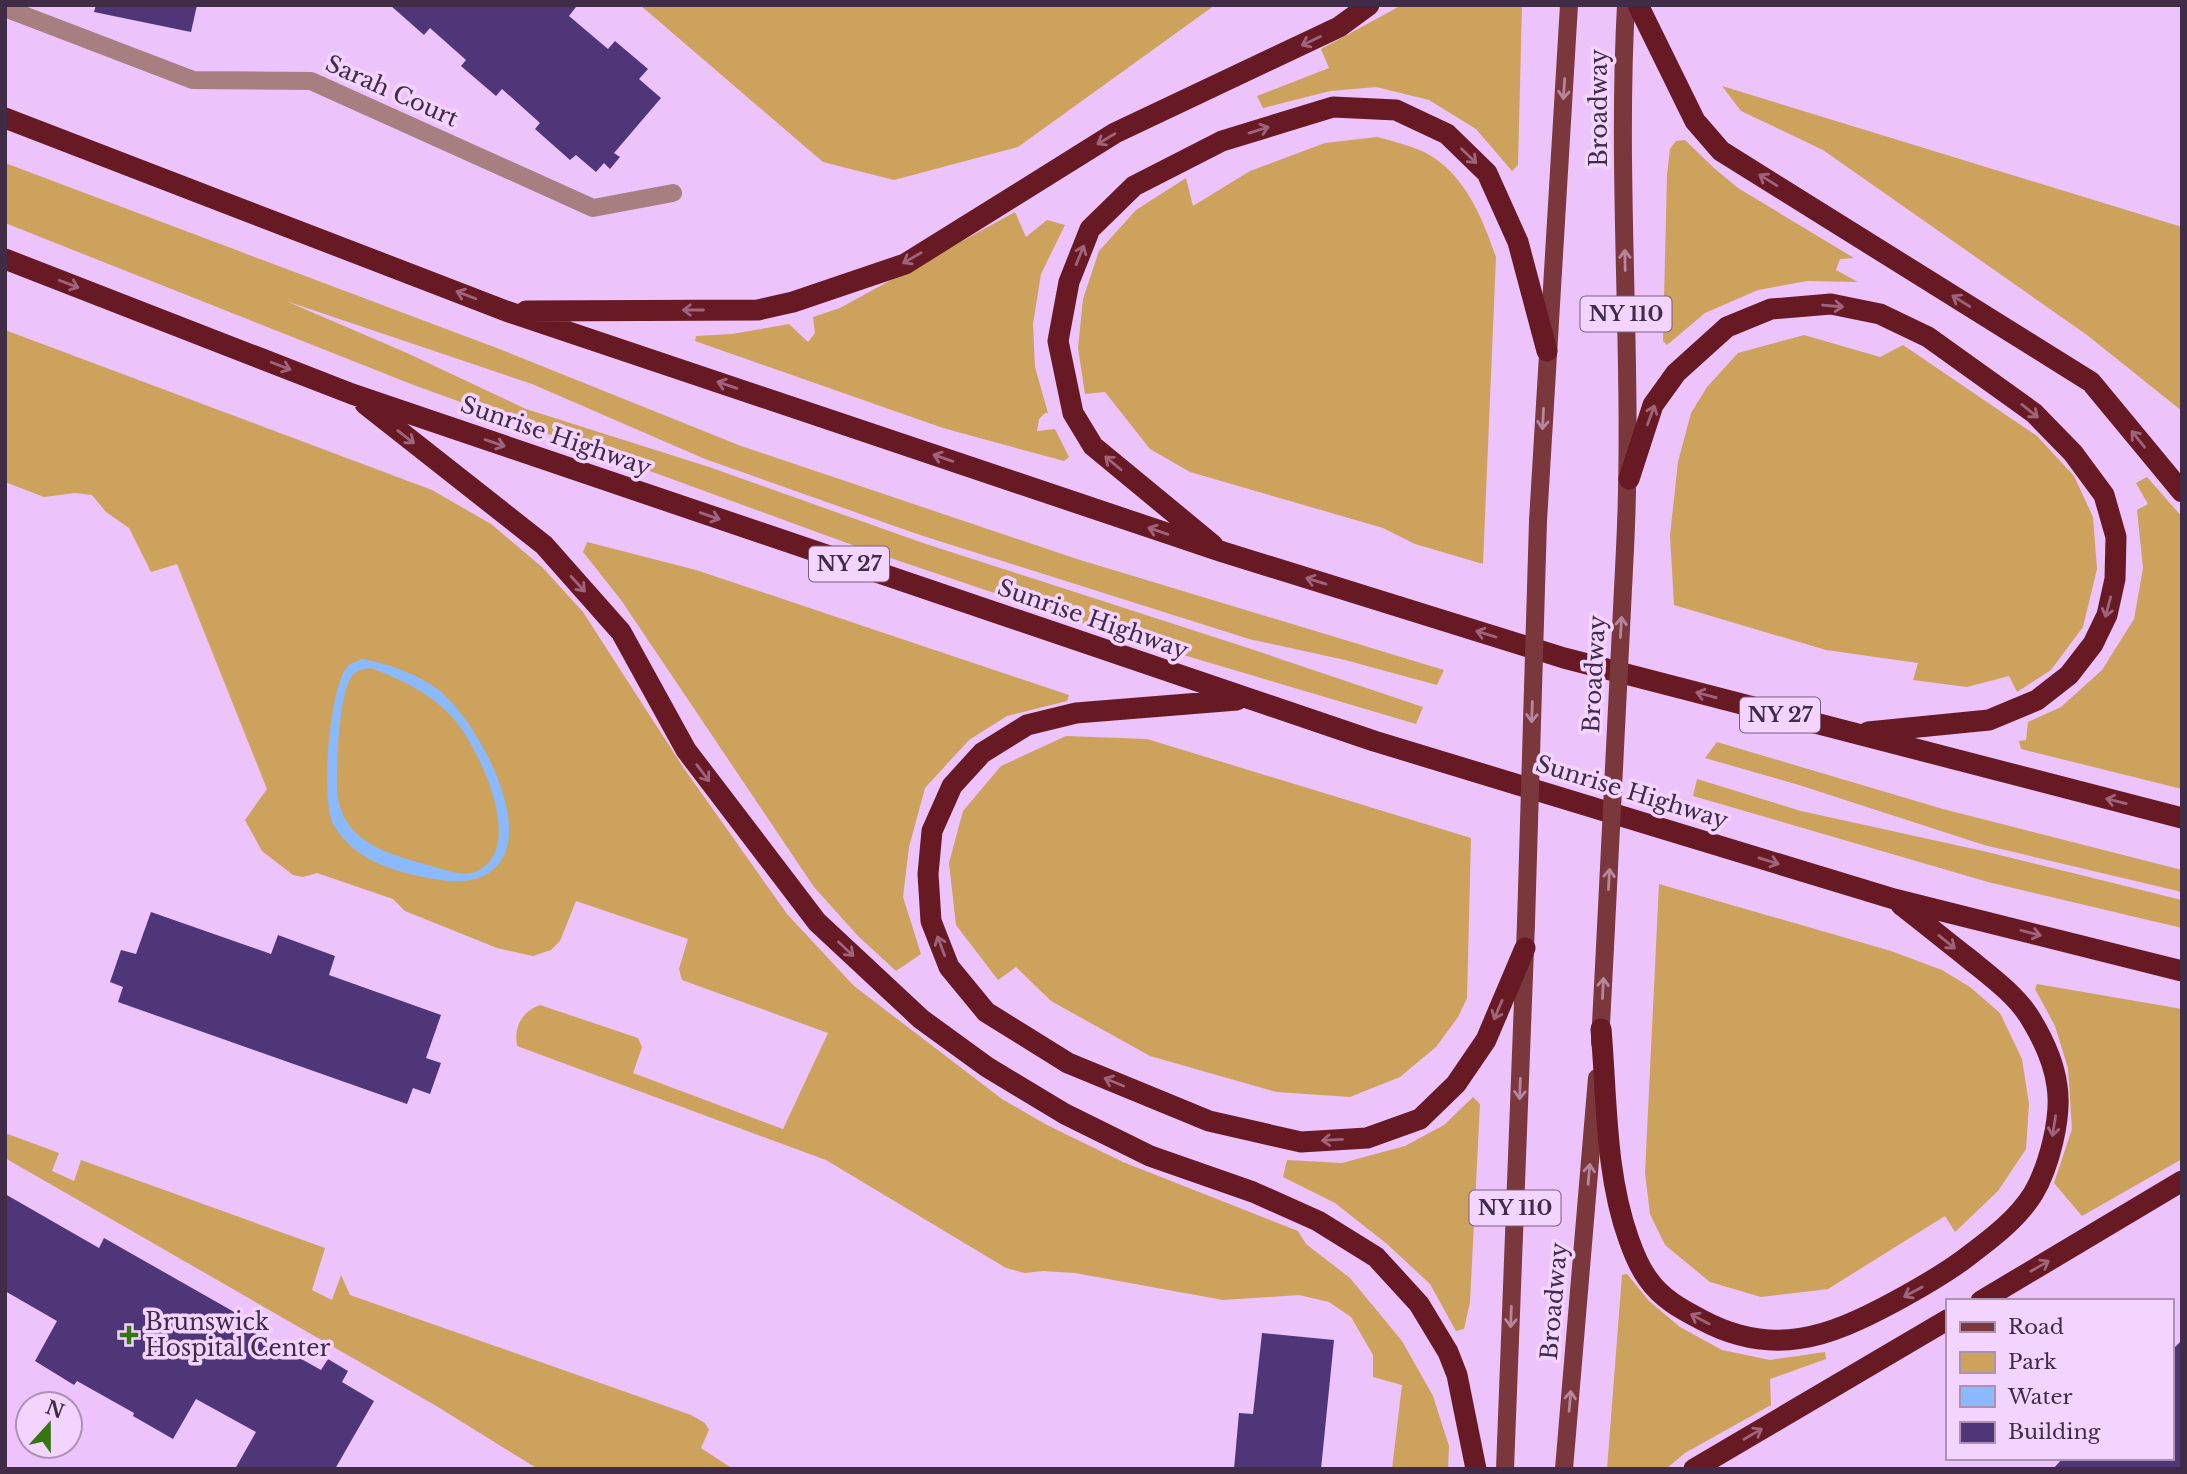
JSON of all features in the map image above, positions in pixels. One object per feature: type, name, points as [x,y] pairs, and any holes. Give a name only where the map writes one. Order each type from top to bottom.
[{"type":"highway","points":[[506,311],[758,310],[793,302],[905,264],[1115,133],[1339,27],[1369,5]]},
{"type":"highway","points":[[1638,5],[1695,121],[1721,151],[2091,382],[2182,492]]},
{"type":"highway","points":[[1223,552],[1093,446],[1073,413],[1058,341],[1069,282],[1090,229],[1134,186],[1222,141],[1333,107],[1396,110],[1447,134],[1487,173],[1518,242],[1547,351]]},
{"type":"highway","name":"NY 27","points":[[5,118],[506,311],[1223,552],[1564,658],[2182,818]]},
{"type":"highway","name":"Sunrise Highway","points":[[5,259],[352,394],[1374,741],[1894,899],[2182,971]]},
{"type":"highway","points":[[1629,479],[1653,405],[1676,373],[1727,327],[1771,309],[1831,304],[1880,314],[1928,337],[2034,413],[2073,453],[2104,495],[2116,537],[2116,551],[2115,579],[2107,615],[2093,644],[2070,675],[2037,700],[1989,720],[1851,733]]},
{"type":"highway","points":[[352,394],[544,545],[621,632],[686,750],[817,922],[921,1019],[987,1067],[1065,1114],[1150,1156],[1253,1192],[1318,1221],[1376,1257],[1419,1304],[1448,1352],[1457,1375],[1476,1469]]},
{"type":"highway","points":[[1246,699],[1076,713],[1027,724],[982,753],[952,786],[932,831],[928,874],[932,921],[949,967],[986,1012],[1068,1063],[1209,1121],[1301,1142],[1367,1138],[1420,1119],[1456,1084],[1486,1040],[1525,947]]},
{"type":"highway","points":[[1601,1029],[1612,1174],[1623,1222],[1637,1261],[1647,1279],[1667,1301],[1715,1327],[1743,1337],[1769,1341],[1796,1339],[1837,1330],[1938,1279],[2010,1222],[2032,1195],[2047,1163],[2056,1123],[2057,1087],[2048,1053],[2031,1018],[2008,991],[1894,899]]},
{"type":"highway","points":[[1984,1299],[2182,1181]]},
{"type":"highway","points":[[1694,1469],[1946,1321]]},
{"type":"main road","name":"Broadway","points":[[1505,1469],[1538,521],[1569,5]]},
{"type":"main road","name":"Broadway","points":[[1564,1469],[1601,1029],[1629,479],[1622,79],[1626,5]]},
{"type":"street","name":"Sarah Court","points":[[5,8],[192,80],[312,81],[593,208],[673,193]]},
{"type":"green space","points":[[640,5],[1215,5],[1018,147],[894,180],[823,162]]},
{"type":"green space","points":[[1402,5],[1522,5],[1518,165],[1512,171],[1476,129],[1429,100],[1376,87],[1330,91],[1263,108],[1257,96],[1329,68],[1321,49]]},
{"type":"green space","points":[[1722,86],[2182,227],[2182,411],[2087,335],[1823,150],[1741,111]]},
{"type":"green space","points":[[1377,137],[1424,152],[1450,171],[1461,183],[1478,211],[1496,257],[1483,564],[1415,544],[1383,528],[1190,472],[1150,449],[1105,392],[1085,394],[1078,348],[1083,299],[1099,251],[1136,210],[1186,178],[1193,206],[1250,171],[1325,143]]},
{"type":"green space","points":[[1685,140],[1738,188],[1854,258],[1840,259],[1836,270],[1858,282],[1807,281],[1758,290],[1705,313],[1667,345],[1663,341],[1667,175],[1670,149],[1676,141]]},
{"type":"green space","points":[[5,163],[502,350],[741,446],[1077,559],[1444,670],[1437,685],[1345,660],[1249,639],[917,534],[705,459],[532,384],[286,301],[407,353],[526,409],[709,467],[923,543],[1423,707],[1416,724],[1136,641],[858,547],[411,384],[5,223]]},
{"type":"green space","points":[[1015,212],[1026,237],[1047,220],[1065,225],[1041,274],[1033,324],[1035,367],[1048,413],[1039,419],[1037,431],[1055,429],[1069,457],[1064,461],[943,428],[695,341],[696,336],[732,334],[789,324],[808,342],[815,333],[813,317],[840,308]]},
{"type":"green space","points":[[5,330],[432,490],[491,524],[542,567],[583,612],[683,767],[787,914],[854,986],[1002,1099],[1047,1125],[1123,1162],[1298,1231],[1306,1244],[1350,1278],[1402,1341],[1433,1396],[1449,1446],[1448,1469],[1392,1469],[1402,1385],[1373,1377],[1373,1355],[1351,1317],[1329,1302],[1299,1295],[1223,1300],[1075,1273],[1025,1273],[1006,1268],[826,1160],[517,1046],[520,1021],[540,1005],[638,1038],[642,1047],[633,1073],[783,1129],[828,1033],[682,980],[679,969],[688,939],[576,901],[560,941],[551,950],[533,956],[497,948],[405,911],[393,899],[317,873],[303,877],[293,875],[262,851],[245,820],[267,789],[177,564],[151,572],[129,528],[106,512],[92,495],[75,493],[44,497],[5,482]]},
{"type":"green space","points":[[1804,335],[1880,357],[1903,345],[2037,436],[2074,476],[2093,517],[2097,569],[2083,627],[2051,670],[2017,692],[2009,676],[1967,687],[1913,680],[1918,663],[1826,650],[1674,605],[1670,536],[1678,462],[1691,413],[1707,387],[1738,353]]},
{"type":"green space","points":[[2147,477],[2182,517],[2182,789],[2021,749],[2019,741],[2026,740],[2028,722],[2061,707],[2102,670],[2134,619],[2143,568],[2137,510],[2148,504],[2136,483]]},
{"type":"green space","points":[[587,542],[696,570],[1069,695],[1067,701],[1007,716],[969,740],[925,788],[909,847],[903,897],[921,954],[896,971],[858,936],[814,887],[621,600],[583,552]]},
{"type":"green space","points":[[1066,736],[1147,739],[1471,838],[1467,998],[1458,1017],[1436,1047],[1400,1077],[1350,1097],[1276,1092],[1150,1056],[1051,1001],[1016,967],[998,980],[956,925],[949,863],[963,811],[1001,766]]},
{"type":"green space","points":[[1717,742],[1943,809],[2182,870],[2182,892],[1984,845],[1799,785],[1705,758]]},
{"type":"green space","points":[[1697,779],[1801,811],[1983,851],[2182,900],[2182,928],[1988,882],[1693,796]]},
{"type":"green space","points":[[1659,884],[1891,951],[1942,970],[1970,987],[2000,1013],[2022,1059],[2029,1104],[2026,1149],[1998,1191],[1955,1232],[1945,1216],[1828,1289],[1761,1297],[1710,1282],[1665,1245],[1650,1214],[1645,1173]]},
{"type":"green space","points":[[2037,984],[2182,1009],[2182,1159],[2082,1216],[2054,1183],[2072,1129],[2068,1068],[2055,1026],[2035,989]]},
{"type":"green space","points":[[1473,1097],[1480,1104],[1470,1302],[1464,1329],[1456,1331],[1430,1284],[1387,1244],[1335,1203],[1283,1177],[1287,1160],[1342,1163],[1405,1146],[1444,1125]]},
{"type":"green space","points":[[5,1133],[59,1153],[52,1171],[74,1181],[81,1160],[325,1248],[312,1290],[332,1300],[341,1275],[350,1295],[691,1415],[705,1423],[709,1430],[701,1448],[733,1469],[538,1469],[438,1407],[5,1158]]},
{"type":"green space","points":[[1627,1274],[1649,1301],[1680,1327],[1722,1350],[1770,1360],[1825,1352],[1826,1359],[1770,1379],[1771,1405],[1685,1453],[1666,1469],[1607,1469],[1622,1275]]},
{"type":"water","points":[[362,659],[403,670],[440,691],[454,705],[484,749],[497,776],[509,829],[506,851],[494,869],[487,874],[471,880],[454,881],[402,872],[364,856],[343,838],[334,826],[330,814],[327,771],[332,719],[341,677],[348,666]],"holes":[[[371,668],[404,682],[434,700],[452,717],[474,750],[494,797],[498,821],[498,842],[491,860],[475,872],[454,873],[388,852],[357,834],[344,817],[337,791],[339,731],[344,697],[352,676],[356,672]]]},
{"type":"building","points":[[96,5],[197,5],[191,32],[94,12]]},
{"type":"building","points":[[390,5],[573,5],[576,7],[569,16],[608,49],[615,41],[648,69],[639,79],[661,98],[614,153],[620,157],[610,169],[604,163],[596,172],[576,155],[570,160],[535,129],[540,123],[502,89],[496,96],[461,66],[466,60],[430,28],[424,35]]},
{"type":"building","points":[[151,912],[271,954],[278,935],[335,956],[329,975],[441,1015],[426,1058],[441,1063],[430,1094],[413,1088],[407,1104],[118,1002],[123,987],[110,982],[121,950],[136,954]]},
{"type":"building","points":[[5,1194],[99,1248],[104,1238],[243,1317],[239,1324],[321,1370],[328,1359],[348,1371],[342,1382],[374,1401],[335,1469],[235,1469],[256,1432],[196,1399],[173,1439],[133,1416],[134,1413],[77,1381],[74,1385],[35,1361],[57,1321],[5,1291]]},
{"type":"building","points":[[1262,1333],[1334,1340],[1321,1469],[1234,1469],[1239,1413],[1253,1414]]},
{"type":"building","points":[[2182,1340],[2182,1469],[2053,1469],[2061,1460],[2173,1460],[2173,1349]]},
{"type":"place","name":"Brunswick Hospital Center","points":[[129,1335]]}]
